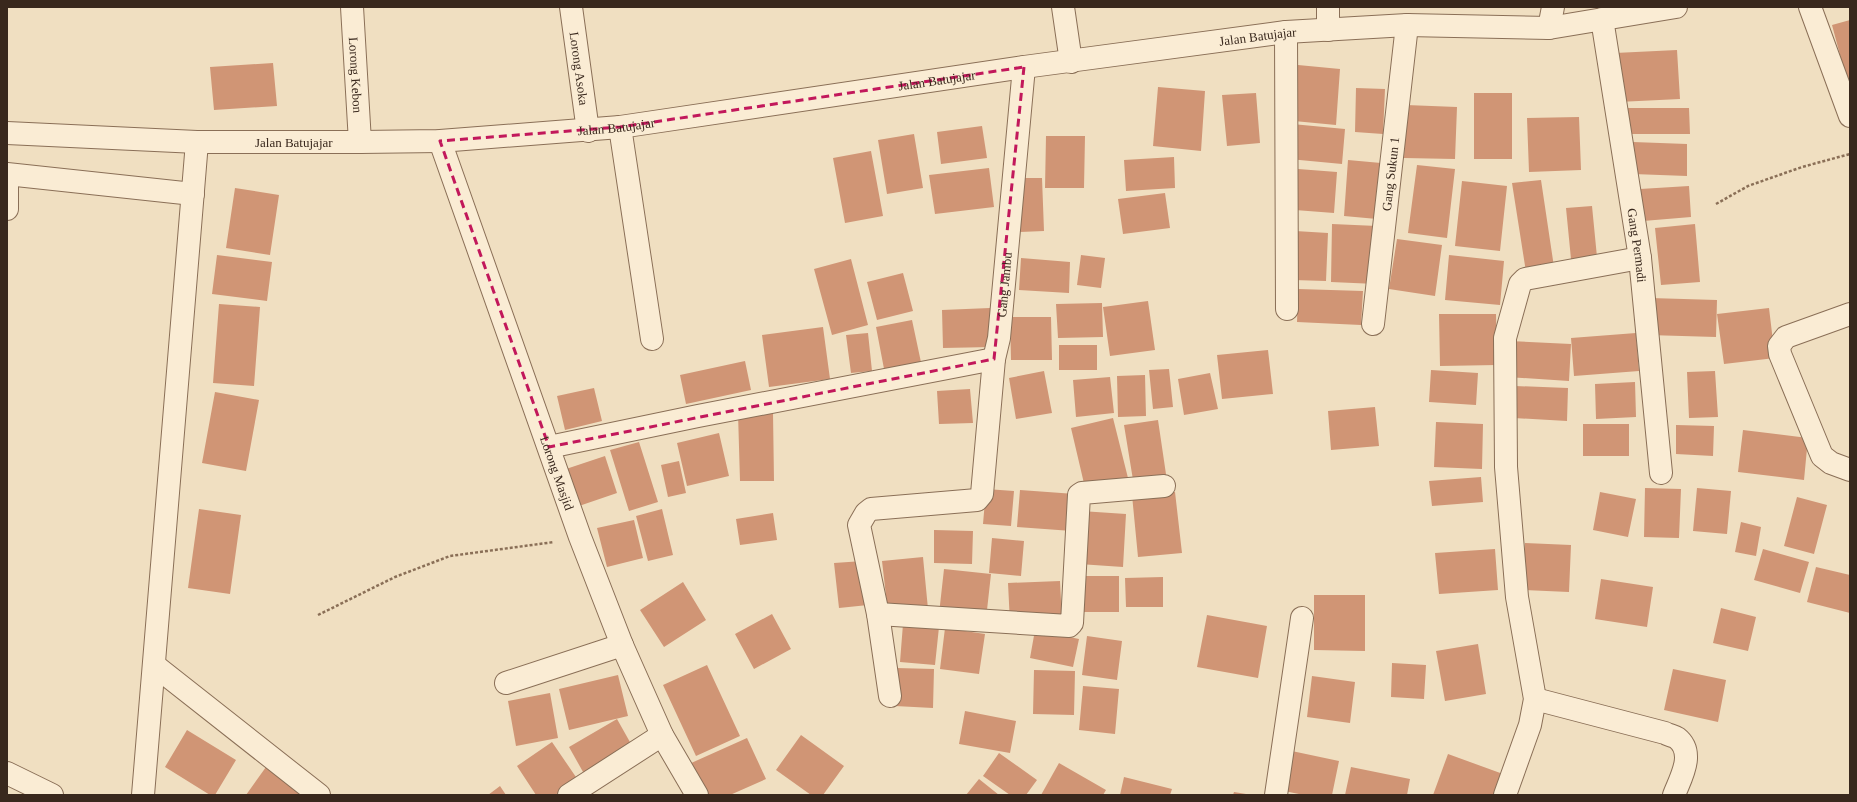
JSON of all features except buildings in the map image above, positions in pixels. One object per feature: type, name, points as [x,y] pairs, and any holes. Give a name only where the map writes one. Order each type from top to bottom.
[{"type":"street","name":"Lorong Kebon","points":[[352,7],[360,142]]},
{"type":"street","name":"Lorong Asoka","points":[[571,7],[588,131]]},
{"type":"street","points":[[1063,7],[1071,62]]},
{"type":"street","points":[[1328,7],[1328,30]]},
{"type":"street","points":[[1549,28],[1553,7]]},
{"type":"street","name":"Jalan Batujajar","points":[[7,133],[197,142],[360,142],[440,141],[588,131],[1286,32],[1407,25],[1549,28],[1602,18],[1676,7]]},
{"type":"street","points":[[1810,7],[1850,116]]},
{"type":"street","name":"Gang Permadi","points":[[1602,18],[1640,258],[1661,474]]},
{"type":"street","name":"Gang Sukun 1","points":[[1373,324],[1407,25]]},
{"type":"street","points":[[1286,32],[1287,309]]},
{"type":"street","name":"Gang Jambu","points":[[878,614],[859,525],[866,513],[871,509],[977,500],[982,494],[994,359],[1000,330],[1024,68]]},
{"type":"street","points":[[620,127],[652,339]]},
{"type":"street","name":"Lorong Masjid","points":[[440,141],[580,537],[622,645],[662,735],[697,795]]},
{"type":"street","points":[[143,795],[197,142]]},
{"type":"street","points":[[7,174],[193,194]]},
{"type":"street","points":[[7,185],[7,209]]},
{"type":"street","points":[[1505,795],[1530,725],[1535,699],[1517,597],[1506,467],[1505,338],[1520,284],[1525,279],[1640,258]]},
{"type":"street","points":[[1850,314],[1786,337],[1779,346],[1780,354],[1822,456],[1831,463],[1850,470]]},
{"type":"street","points":[[549,447],[698,416],[994,359]]},
{"type":"street","points":[[890,696],[878,614],[1069,626],[1072,623],[1079,495],[1082,493],[1164,486]]},
{"type":"street","points":[[1276,795],[1302,618]]},
{"type":"street","points":[[506,683],[622,645]]},
{"type":"street","points":[[154,665],[320,795]]},
{"type":"street","points":[[1535,699],[1665,733],[1677,738],[1684,748],[1686,766],[1674,795]]},
{"type":"street","points":[[569,795],[662,735]]},
{"type":"street","points":[[7,773],[52,795]]},
{"type":"path","points":[[1716,204],[1748,186],[1802,167],[1850,154]]},
{"type":"path","points":[[318,615],[395,577],[450,556],[485,550],[535,546],[580,537]]},
{"type":"highlighted area","points":[[1024,67],[994,359],[549,447],[440,141],[620,127]]}]
